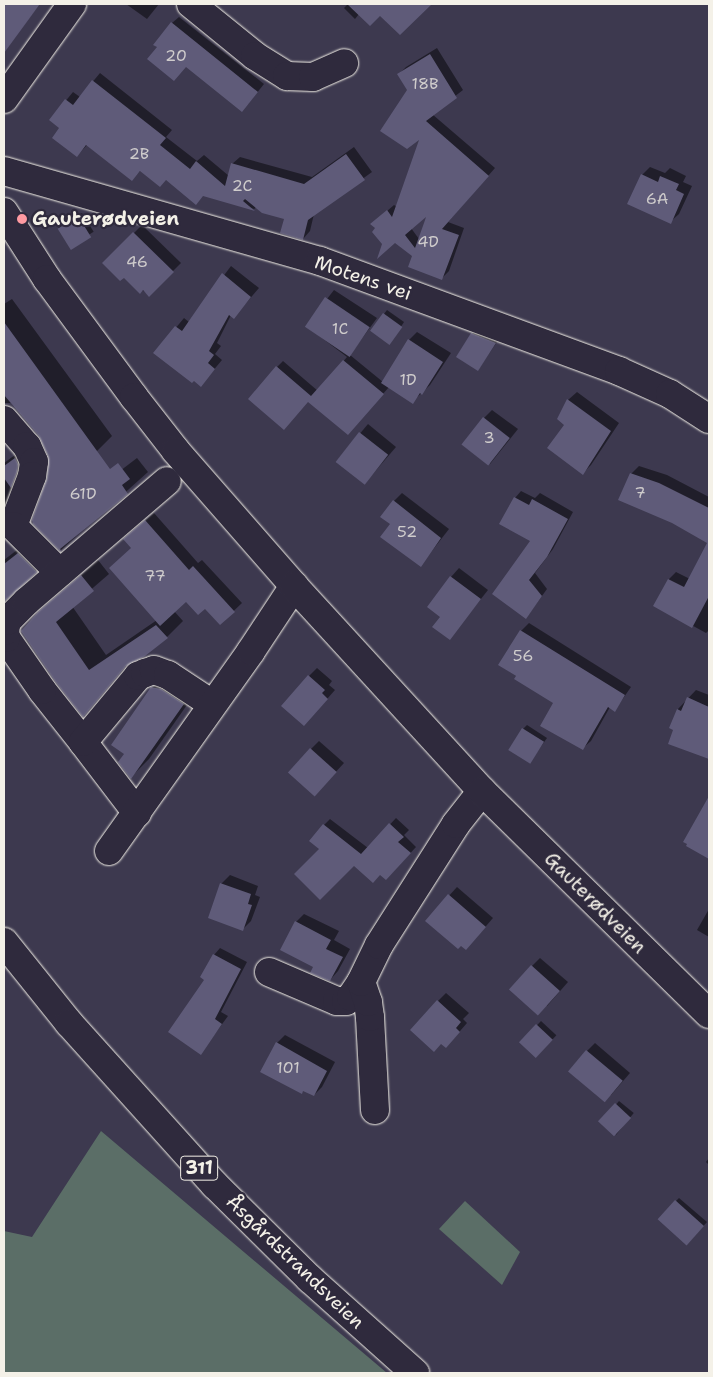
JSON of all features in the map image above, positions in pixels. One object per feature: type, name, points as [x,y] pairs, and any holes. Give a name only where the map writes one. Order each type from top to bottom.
[{"type":"street","points":[[4,99],[72,4]]},
{"type":"street","points":[[191,4],[255,56],[287,76],[313,77],[344,63]]},
{"type":"street","name":"Motens vei","points":[[4,171],[320,262],[618,371],[670,394],[709,419]]},
{"type":"street","name":"Gauterødveien","points":[[6,221],[134,397],[176,451],[294,586],[482,790],[709,1014]]},
{"type":"street","points":[[4,420],[27,446],[34,462],[32,476],[8,529],[60,573]]},
{"type":"street","points":[[137,813],[27,668],[6,638],[5,631],[7,620],[167,481]]},
{"type":"street","points":[[108,851],[137,813],[294,586]]},
{"type":"street","points":[[83,742],[138,676],[154,670],[168,674],[212,704]]},
{"type":"street","points":[[269,972],[336,1001],[346,1001],[351,997],[361,982],[379,945],[456,824],[482,790]]},
{"type":"street","name":"Åsgårdstrandsveien","points":[[4,942],[69,1023],[215,1185],[310,1278],[414,1373]]},
{"type":"street","points":[[361,982],[370,1017],[374,1110]]},
{"type":"green space","points":[[101,1131],[387,1373],[4,1373],[4,1231],[32,1237]]},
{"type":"green space","points":[[465,1201],[520,1252],[502,1285],[439,1229]]},
{"type":"building","points":[[4,4],[40,4],[4,53]]},
{"type":"building","points":[[347,4],[432,4],[400,35],[380,16],[370,26]]},
{"type":"building","points":[[171,22],[258,92],[242,112],[186,67],[174,81],[147,59],[157,47],[153,45]]},
{"type":"building","points":[[430,54],[457,98],[426,121],[489,176],[442,229],[459,235],[442,280],[408,267],[412,256],[395,243],[377,259],[382,244],[372,232],[375,228],[370,224],[387,210],[392,217],[419,140],[407,149],[380,131],[407,90],[397,74]],"holes":[[[426,217],[415,248],[405,235]]]},
{"type":"building","points":[[92,80],[166,138],[160,145],[190,169],[196,161],[225,186],[231,163],[304,184],[346,154],[365,180],[308,220],[303,240],[280,233],[284,219],[262,213],[245,199],[243,201],[255,211],[203,196],[196,205],[166,180],[160,187],[140,171],[132,181],[86,145],[77,157],[52,138],[59,128],[49,120],[65,99],[73,105]]},
{"type":"building","points":[[641,174],[658,182],[660,176],[679,184],[676,190],[684,194],[671,224],[627,204]]},
{"type":"building","points":[[78,216],[91,237],[71,250],[58,229]]},
{"type":"building","points":[[133,232],[174,272],[149,297],[143,290],[140,294],[124,278],[120,281],[102,263]]},
{"type":"building","points":[[222,273],[251,297],[234,319],[229,315],[209,351],[214,355],[208,363],[215,369],[201,387],[194,381],[192,383],[153,353],[175,326],[182,331]]},
{"type":"building","points":[[325,297],[370,327],[350,357],[305,327]]},
{"type":"building","points":[[383,313],[402,327],[389,345],[370,331]]},
{"type":"building","points":[[4,322],[110,469],[118,463],[130,479],[122,485],[128,494],[60,549],[61,552],[33,524],[32,520],[47,478],[48,456],[39,436],[4,395]]},
{"type":"building","points":[[471,333],[496,343],[478,371],[456,357]]},
{"type":"building","points":[[408,339],[443,362],[422,395],[420,393],[413,404],[381,383]]},
{"type":"building","points":[[343,360],[384,394],[348,435],[308,402],[284,430],[248,399],[276,366],[311,396]]},
{"type":"building","points":[[567,399],[611,431],[583,475],[547,448],[564,425],[557,419]]},
{"type":"building","points":[[483,417],[510,438],[488,466],[461,445]]},
{"type":"building","points":[[359,432],[388,455],[365,485],[336,462]]},
{"type":"building","points":[[15,458],[18,464],[17,472],[11,488],[4,478],[4,466]]},
{"type":"building","points":[[630,473],[659,483],[709,508],[709,596],[692,628],[653,606],[668,579],[684,587],[707,543],[672,523],[618,500]]},
{"type":"building","points":[[514,497],[529,505],[532,499],[568,519],[547,557],[529,580],[542,596],[526,619],[492,594],[530,541],[499,524]]},
{"type":"building","points":[[393,500],[441,538],[421,567],[380,537],[390,524],[380,517]]},
{"type":"building","points":[[145,520],[189,570],[193,566],[235,612],[220,625],[205,609],[198,615],[186,602],[160,626],[109,568],[131,548],[123,539]]},
{"type":"building","points":[[18,553],[37,572],[4,602],[4,564]]},
{"type":"building","points":[[81,575],[94,591],[56,622],[89,670],[156,625],[168,638],[145,656],[126,666],[83,717],[55,681],[21,631],[38,612]]},
{"type":"building","points":[[450,576],[481,599],[450,640],[432,627],[440,617],[427,607]]},
{"type":"building","points":[[520,630],[625,695],[615,712],[608,707],[583,750],[540,726],[553,703],[514,679],[516,676],[498,665]]},
{"type":"building","points":[[308,675],[325,690],[322,693],[328,699],[304,726],[281,706]]},
{"type":"building","points":[[151,687],[161,689],[184,704],[131,779],[118,762],[124,754],[111,745]]},
{"type":"building","points":[[687,697],[709,707],[709,759],[668,744],[673,730],[669,728],[677,709],[681,711]]},
{"type":"building","points":[[522,728],[544,742],[530,764],[508,750]]},
{"type":"building","points":[[310,748],[337,772],[315,797],[288,773]]},
{"type":"building","points":[[709,796],[709,859],[686,846],[687,844],[683,842]]},
{"type":"building","points":[[389,823],[404,837],[398,842],[411,853],[386,880],[380,875],[373,883],[354,866],[320,900],[294,874],[319,849],[309,841],[323,824],[361,854]]},
{"type":"building","points":[[220,883],[251,894],[248,904],[252,905],[243,931],[208,918]]},
{"type":"building","points":[[448,894],[486,927],[466,950],[461,946],[458,949],[425,921]]},
{"type":"building","points":[[295,921],[331,940],[326,949],[343,957],[330,981],[310,973],[313,967],[280,950]]},
{"type":"building","points":[[213,954],[241,969],[215,1019],[222,1024],[201,1055],[168,1032],[204,980],[200,977]]},
{"type":"building","points":[[531,965],[560,991],[538,1016],[509,990]]},
{"type":"building","points":[[437,1000],[461,1022],[456,1028],[460,1032],[446,1048],[441,1044],[434,1052],[410,1030]]},
{"type":"building","points":[[536,1024],[553,1040],[536,1058],[519,1042]]},
{"type":"building","points":[[276,1042],[327,1071],[314,1096],[303,1091],[302,1094],[260,1072]]},
{"type":"building","points":[[586,1050],[623,1081],[605,1102],[568,1071]]},
{"type":"building","points":[[615,1103],[631,1118],[614,1136],[598,1121]]},
{"type":"building","points":[[675,1200],[704,1226],[687,1245],[658,1219]]},
{"type":"place","name":"Gauterødveien","points":[[22,219]]}]
